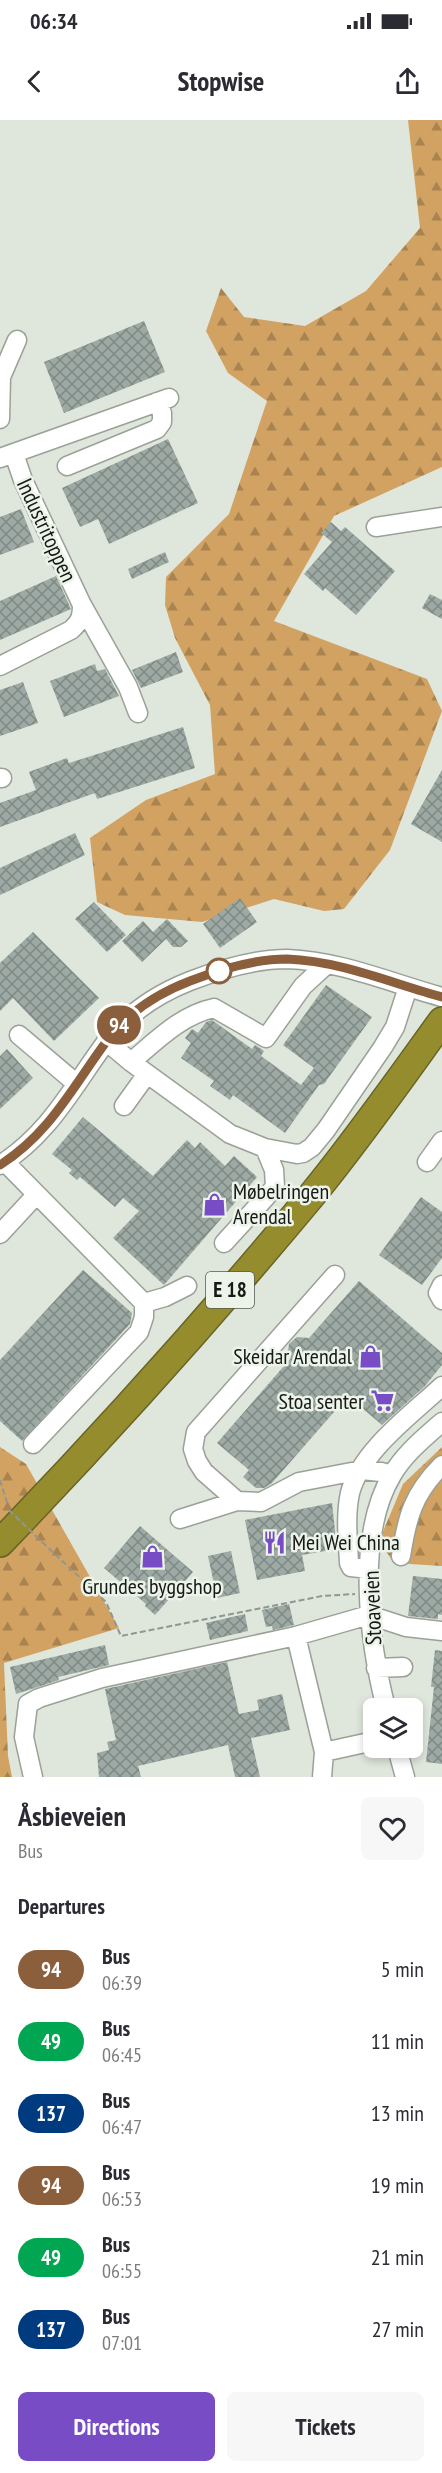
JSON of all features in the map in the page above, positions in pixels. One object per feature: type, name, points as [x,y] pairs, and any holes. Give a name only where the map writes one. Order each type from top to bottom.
[{"type":"highway","name":"E 18","points":[[0,1544],[183,1345],[313,1194],[442,1021]]},
{"type":"highway","name":"E 18","points":[[0,1559],[203,1342],[318,1207],[442,1043]]},
{"type":"street","points":[[0,419],[2,377],[17,340]]},
{"type":"street","name":"Industritoppen","points":[[67,466],[157,429],[162,422],[163,400],[7,456],[23,480],[82,605],[128,687],[138,713]]},
{"type":"street","points":[[376,527],[442,517]]},
{"type":"street","name":"Industritoppen","points":[[0,666],[71,630],[79,623],[82,605]]},
{"type":"street","points":[[33,1444],[139,1332],[144,1317],[144,1303],[3,1164],[32,1141],[54,1118],[106,1041],[130,1015],[157,996],[211,973],[262,961],[287,959],[348,968],[442,997]]},
{"type":"street","points":[[131,1062],[178,1024],[197,1012],[214,1008],[266,1038],[303,986],[327,964]]},
{"type":"street","points":[[106,1041],[147,1074],[230,1134],[265,1149],[303,1153],[312,1147],[383,1047],[395,1027],[408,987]]},
{"type":"street","points":[[19,1035],[77,1084]]},
{"type":"street","points":[[124,1106],[147,1074]]},
{"type":"street","points":[[427,1162],[442,1141]]},
{"type":"street","points":[[224,1243],[275,1187],[274,1170],[265,1149]]},
{"type":"street","points":[[0,1234],[36,1195]]},
{"type":"street","points":[[237,1501],[204,1472],[196,1461],[193,1449],[196,1432],[335,1275]]},
{"type":"street","points":[[442,1285],[438,1293],[442,1300]]},
{"type":"street","points":[[144,1303],[165,1298],[187,1286]]},
{"type":"street","points":[[369,1569],[357,1569],[351,1567],[349,1563],[348,1512],[351,1492],[374,1449],[442,1386]]},
{"type":"street","name":"Stoaveien","points":[[384,1698],[376,1668],[369,1615],[369,1569],[374,1529],[381,1500],[392,1475],[411,1451],[442,1422]]},
{"type":"street","points":[[401,1556],[406,1523],[413,1502],[442,1465]]},
{"type":"street","points":[[180,1519],[237,1501],[261,1502],[299,1482],[362,1470],[392,1475]]},
{"type":"street","points":[[33,1777],[24,1737],[28,1704],[39,1698],[102,1678],[296,1636],[369,1615],[406,1627],[442,1631]]},
{"type":"street","points":[[296,1636],[324,1752],[322,1777]]},
{"type":"street","points":[[376,1668],[403,1667]]},
{"type":"street","points":[[324,1752],[363,1743]]},
{"type":"street","points":[[400,1758],[405,1777]]},
{"type":"path","points":[[0,1480],[9,1510],[106,1602],[121,1636],[322,1596],[368,1593]]},
{"type":"green space","points":[[408,120],[442,120],[442,467],[334,516],[274,621],[427,679],[442,711],[390,850],[344,909],[324,911],[274,899],[202,922],[125,915],[97,902],[90,838],[146,800],[215,774],[210,705],[175,638],[165,605],[166,577],[229,514],[267,401],[228,373],[206,331],[221,288],[244,317],[305,326],[366,291],[420,228]]},
{"type":"green space","points":[[0,1447],[26,1464],[119,1628],[4,1663],[8,1756],[12,1777],[0,1777]]},
{"type":"green space","points":[[442,1447],[442,1566],[394,1563],[379,1541],[403,1484]]},
{"type":"building","points":[[144,321],[165,372],[64,413],[44,362]]},
{"type":"building","points":[[168,439],[198,503],[109,544],[98,519],[80,527],[62,488]]},
{"type":"building","points":[[21,509],[34,542],[0,555],[0,517]]},
{"type":"building","points":[[331,522],[341,531],[345,527],[395,571],[356,615],[325,588],[323,591],[304,574],[332,542],[321,533]]},
{"type":"building","points":[[165,552],[169,562],[132,579],[128,569]]},
{"type":"building","points":[[56,576],[71,609],[0,640],[0,601]]},
{"type":"building","points":[[430,594],[442,600],[442,619],[422,608]]},
{"type":"building","points":[[176,652],[183,672],[141,688],[132,670]]},
{"type":"building","points":[[95,664],[97,671],[105,669],[119,696],[64,717],[50,681]]},
{"type":"building","points":[[23,682],[38,723],[0,736],[0,690]]},
{"type":"building","points":[[183,727],[195,768],[97,799],[95,793],[0,827],[0,803],[36,790],[29,772],[67,758],[69,763]]},
{"type":"building","points":[[442,770],[442,842],[411,824]]},
{"type":"building","points":[[75,833],[85,855],[0,895],[0,868]]},
{"type":"building","points":[[240,898],[257,922],[220,948],[203,924]]},
{"type":"building","points":[[94,902],[126,935],[107,952],[75,919]]},
{"type":"building","points":[[167,919],[188,941],[181,947],[173,947],[166,939],[142,962],[122,941],[143,921],[153,932]]},
{"type":"building","points":[[33,932],[99,998],[54,1041],[13,998],[0,1011],[0,963]]},
{"type":"building","points":[[326,985],[372,1017],[285,1133],[233,1095],[230,1100],[210,1086],[214,1081],[181,1058],[191,1043],[185,1038],[192,1029],[198,1033],[206,1022],[212,1020],[252,1049],[255,1045],[264,1051],[261,1056],[301,1085],[314,1068],[283,1045]]},
{"type":"building","points":[[7,1049],[33,1078],[0,1109],[0,1056]]},
{"type":"building","points":[[83,1117],[153,1176],[187,1140],[195,1148],[200,1142],[225,1166],[234,1156],[257,1177],[164,1285],[113,1238],[139,1211],[123,1198],[115,1207],[80,1177],[77,1180],[69,1173],[72,1170],[52,1154]]},
{"type":"building","points":[[421,1197],[442,1212],[442,1258],[422,1285],[379,1255]]},
{"type":"building","points":[[83,1270],[132,1313],[130,1324],[22,1441],[0,1421],[0,1360]]},
{"type":"building","points":[[359,1281],[442,1353],[442,1365],[425,1386],[382,1425],[348,1396],[272,1483],[264,1488],[256,1488],[243,1477],[249,1470],[217,1443],[291,1358],[288,1351],[289,1344],[297,1337],[309,1338]]},
{"type":"building","points":[[332,1503],[337,1549],[302,1555],[305,1571],[257,1580],[245,1520]]},
{"type":"building","points":[[140,1526],[193,1572],[155,1615],[145,1606],[146,1604],[104,1568]]},
{"type":"building","points":[[231,1551],[240,1593],[217,1598],[208,1556]]},
{"type":"building","points":[[413,1576],[442,1579],[442,1615],[438,1614],[438,1619],[408,1616]]},
{"type":"building","points":[[289,1604],[294,1625],[273,1630],[272,1626],[266,1627],[262,1610]]},
{"type":"building","points":[[245,1614],[248,1631],[210,1640],[206,1623]]},
{"type":"building","points":[[105,1645],[109,1665],[58,1677],[59,1680],[16,1694],[10,1667]]},
{"type":"building","points":[[435,1650],[442,1651],[442,1764],[426,1762],[434,1687],[431,1687]]},
{"type":"building","points":[[227,1662],[239,1714],[259,1710],[257,1700],[282,1694],[290,1730],[251,1738],[260,1777],[235,1777],[228,1745],[138,1766],[141,1777],[99,1777],[97,1753],[109,1750],[107,1742],[116,1740],[105,1689]]},
{"type":"bus line","name":"94","points":[[0,1165],[32,1141],[54,1118],[106,1041],[130,1015],[157,996],[211,973],[262,961],[287,959],[348,968],[442,997]]},
{"type":"place","name":"Møbelringen Arendal","points":[[215,1204]]},
{"type":"place","name":"Skeidar Arendal","points":[[370,1356]]},
{"type":"place","name":"Stoa senter","points":[[382,1401]]},
{"type":"place","name":"Mei Wei China","points":[[274,1542]]},
{"type":"place","name":"Grundes byggshop","points":[[152,1557]]}]
